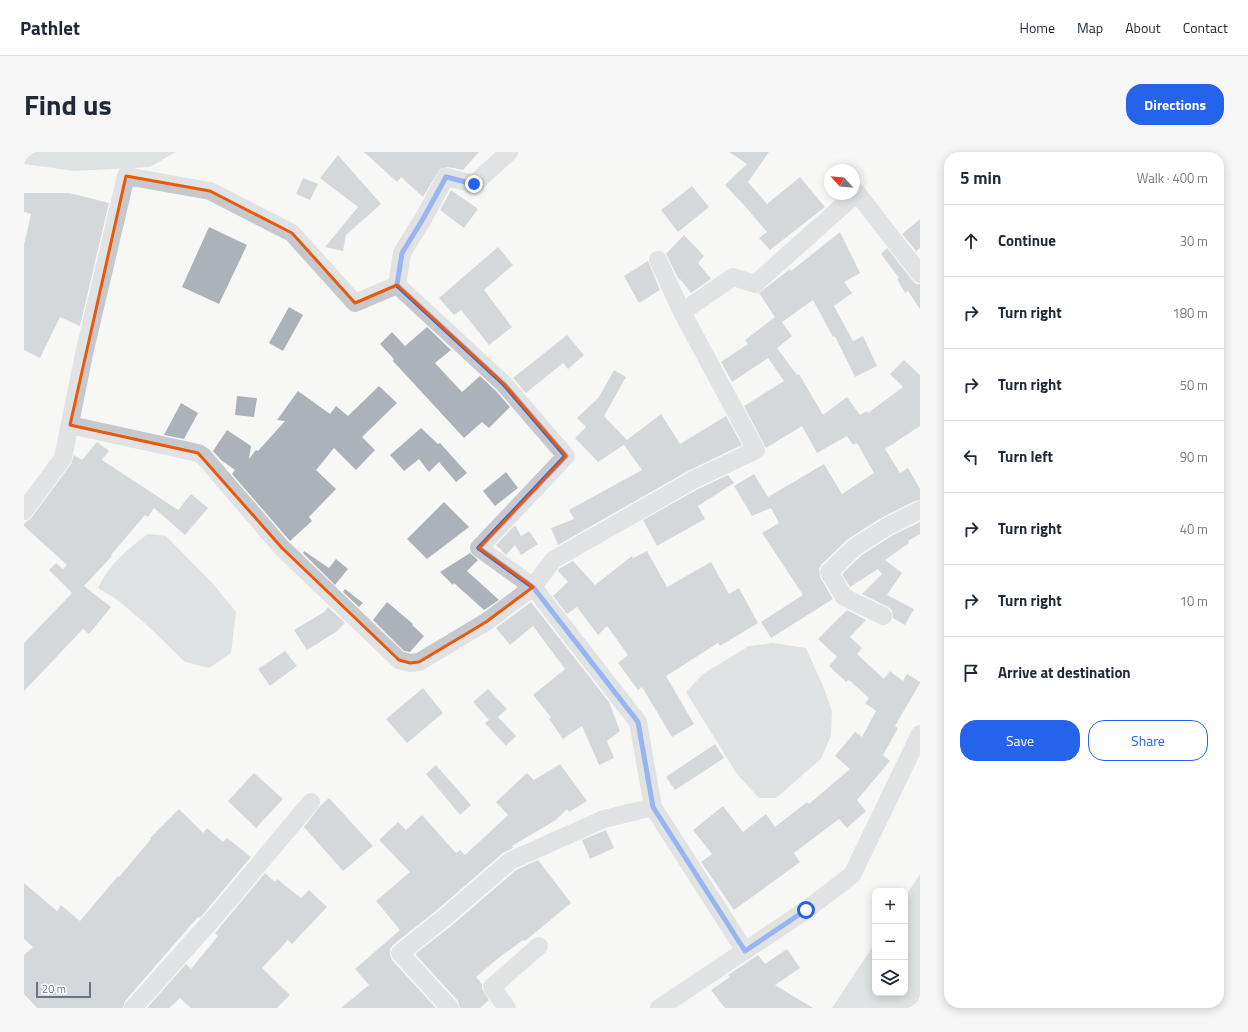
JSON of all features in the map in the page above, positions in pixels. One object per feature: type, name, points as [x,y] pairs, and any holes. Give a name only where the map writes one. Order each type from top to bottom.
[{"type":"street","points":[[397,285],[402,253],[446,177],[474,184],[509,152]]},
{"type":"street","points":[[24,510],[63,458],[84,354],[126,176],[210,191],[292,233],[355,303],[397,285]]},
{"type":"street","points":[[682,312],[733,277],[755,284],[857,194],[920,274]]},
{"type":"street","points":[[70,425],[198,453],[203,456],[282,548],[399,660],[410,663],[419,662],[486,622],[533,587],[553,560],[693,480],[756,450],[682,312],[658,260]]},
{"type":"street","points":[[397,285],[504,384],[566,456],[479,548],[533,587],[638,722],[653,807],[745,951]]},
{"type":"street","points":[[883,616],[844,596],[829,572],[855,547],[888,526],[920,510]]},
{"type":"street","points":[[659,1008],[806,910],[852,875],[920,734]]},
{"type":"street","points":[[133,1008],[218,913],[311,802]]},
{"type":"street","points":[[450,1008],[400,953],[444,918],[510,860],[604,819],[653,807]]},
{"type":"street","points":[[508,1008],[492,986],[539,946]]},
{"type":"highlighted area","points":[[126,176],[210,191],[292,233],[355,303],[397,285],[504,384],[566,456],[479,548],[533,587],[486,622],[419,662],[410,663],[399,660],[282,548],[198,453],[70,425]]},
{"type":"shaded area","points":[[24,152],[176,152],[150,167],[75,171],[24,164]]},
{"type":"shaded area","points":[[148,534],[166,536],[214,585],[236,612],[231,653],[209,668],[185,662],[149,627],[119,601],[98,588],[102,580],[119,558]]},
{"type":"shaded area","points":[[773,643],[806,648],[823,686],[832,711],[831,735],[821,759],[776,798],[759,798],[737,774],[686,692],[703,674],[749,646]]},
{"type":"shaded area","points":[[920,874],[920,1008],[832,1008],[872,948],[872,996],[908,996],[908,892]]},
{"type":"building","points":[[364,152],[479,152],[463,170],[448,167],[440,169],[423,197],[401,177],[397,182]]},
{"type":"building","points":[[729,152],[769,152],[748,182],[767,204],[800,177],[825,207],[770,250],[759,238],[767,232],[725,185],[747,164]]},
{"type":"building","points":[[338,155],[381,204],[346,235],[343,251],[325,247],[358,207],[320,178]]},
{"type":"building","points":[[303,178],[318,184],[310,200],[296,194]]},
{"type":"building","points":[[692,186],[709,207],[678,232],[661,210]]},
{"type":"building","points":[[451,190],[478,209],[464,228],[440,210]]},
{"type":"building","points":[[24,193],[69,193],[109,203],[80,326],[60,317],[40,358],[24,350],[24,245],[31,214],[24,212]]},
{"type":"building","points":[[920,219],[920,248],[916,251],[902,234]]},
{"type":"building","points":[[209,227],[247,245],[219,304],[182,287]]},
{"type":"building","points":[[840,232],[860,273],[844,282],[852,293],[834,306],[853,341],[863,336],[877,366],[855,377],[835,336],[833,337],[813,300],[782,322],[792,336],[777,348],[797,375],[799,374],[823,415],[847,397],[860,415],[867,411],[868,413],[903,387],[890,374],[904,360],[920,375],[920,426],[885,449],[900,473],[908,468],[920,489],[920,500],[883,517],[848,539],[822,564],[819,569],[820,577],[833,599],[771,638],[761,622],[803,595],[762,533],[779,523],[771,508],[752,516],[734,486],[754,474],[768,497],[824,464],[842,494],[874,473],[857,443],[853,445],[847,436],[817,453],[802,426],[766,448],[744,406],[784,381],[768,358],[732,382],[721,362],[748,344],[745,340],[775,317],[759,293],[790,269],[791,271]]},
{"type":"building","points":[[684,235],[704,256],[698,263],[711,279],[691,293],[680,279],[679,280],[666,254]]},
{"type":"building","points":[[498,247],[513,265],[484,290],[512,327],[489,345],[461,310],[454,315],[439,298]]},
{"type":"building","points":[[887,248],[912,280],[916,284],[920,284],[920,309],[908,291],[905,293],[897,279],[899,278],[881,254]]},
{"type":"building","points":[[648,261],[660,290],[639,303],[624,276]]},
{"type":"building","points":[[289,307],[303,315],[283,351],[269,343]]},
{"type":"building","points":[[427,327],[451,350],[435,363],[462,392],[480,376],[510,407],[489,428],[482,422],[464,438],[393,361],[394,359],[380,344],[392,332],[405,346]]},
{"type":"building","points":[[567,335],[584,355],[568,369],[563,363],[526,393],[513,378]]},
{"type":"building","points":[[614,370],[626,377],[604,416],[627,440],[661,414],[680,444],[726,416],[742,445],[688,471],[558,545],[551,528],[574,519],[569,510],[642,470],[624,445],[598,462],[575,438],[586,427],[577,418],[599,397]]},
{"type":"building","points":[[379,386],[397,403],[362,437],[375,450],[356,470],[334,448],[316,470],[336,489],[309,517],[312,521],[290,541],[232,474],[235,470],[221,460],[213,451],[227,430],[251,446],[249,459],[285,421],[277,420],[298,391],[330,414],[336,406],[348,416]]},
{"type":"building","points":[[237,396],[257,398],[254,417],[235,415]]},
{"type":"building","points":[[181,403],[198,413],[184,439],[164,435]]},
{"type":"building","points":[[421,428],[438,444],[440,443],[467,473],[456,482],[439,462],[429,472],[419,459],[404,471],[390,455]]},
{"type":"building","points":[[97,442],[109,451],[102,460],[178,510],[191,494],[208,508],[185,535],[154,508],[148,517],[145,515],[111,555],[112,556],[84,586],[111,607],[89,634],[83,629],[24,691],[24,643],[72,593],[49,570],[56,563],[63,569],[67,565],[24,526],[24,524],[32,517],[71,464],[74,455],[82,460]]},
{"type":"building","points":[[506,472],[518,488],[495,506],[483,491]]},
{"type":"building","points":[[728,475],[734,483],[698,506],[705,519],[657,546],[643,520],[698,489]]},
{"type":"building","points":[[444,502],[469,527],[427,559],[407,539]]},
{"type":"building","points":[[920,522],[920,534],[908,541],[909,543],[885,560],[902,573],[887,595],[914,609],[905,625],[893,618],[892,610],[888,607],[862,594],[882,574],[878,569],[850,587],[842,574],[862,555],[893,535]]},
{"type":"building","points":[[515,525],[521,536],[529,531],[538,544],[521,555],[515,545],[506,555],[496,545]]},
{"type":"building","points":[[304,551],[329,568],[336,559],[348,569],[335,585],[303,553]]},
{"type":"building","points":[[647,551],[667,587],[711,562],[729,594],[739,588],[758,623],[720,646],[718,643],[666,676],[694,724],[672,737],[642,687],[638,690],[618,663],[628,655],[607,626],[598,635],[577,607],[567,614],[553,596],[568,582],[558,571],[560,568],[573,561],[595,585],[632,556],[633,558]]},
{"type":"building","points":[[470,553],[478,560],[467,571],[499,600],[484,610],[454,583],[453,585],[440,572]]},
{"type":"building","points":[[345,589],[363,603],[359,607],[343,592]]},
{"type":"building","points":[[387,602],[413,624],[412,625],[424,636],[410,652],[404,651],[373,620]]},
{"type":"building","points":[[531,602],[609,702],[620,731],[607,741],[614,758],[599,765],[582,726],[563,739],[549,719],[551,717],[533,695],[565,669],[533,626],[510,645],[496,628]]},
{"type":"building","points":[[328,607],[345,623],[336,632],[307,650],[294,630],[324,612]]},
{"type":"building","points":[[847,610],[866,620],[850,637],[862,648],[857,654],[884,679],[890,671],[903,681],[907,674],[920,683],[895,726],[898,728],[883,755],[890,761],[857,800],[866,811],[847,828],[839,819],[794,853],[800,862],[734,910],[701,862],[712,854],[693,830],[723,806],[743,832],[766,814],[775,827],[807,802],[809,804],[850,769],[835,756],[855,732],[862,737],[876,711],[865,703],[869,698],[849,680],[846,682],[829,666],[837,657],[818,639]]},
{"type":"building","points":[[285,651],[297,666],[270,686],[258,669]]},
{"type":"building","points":[[423,688],[443,713],[407,743],[386,719]]},
{"type":"building","points":[[488,689],[507,709],[498,717],[516,736],[506,746],[485,723],[489,720],[473,702]]},
{"type":"building","points":[[715,744],[724,758],[675,790],[666,777]]},
{"type":"building","points":[[560,764],[587,801],[569,812],[567,809],[556,820],[512,846],[513,848],[503,853],[390,949],[392,960],[436,1008],[341,1008],[369,985],[355,969],[400,930],[376,901],[410,872],[379,840],[398,822],[406,830],[422,815],[456,853],[460,850],[465,855],[508,815],[496,802],[527,773],[534,780]]},
{"type":"building","points":[[436,765],[471,805],[460,815],[426,774]]},
{"type":"building","points":[[254,773],[283,799],[256,828],[228,801]]},
{"type":"building","points":[[329,798],[373,846],[343,871],[304,827],[320,806]]},
{"type":"building","points":[[179,809],[203,833],[207,828],[223,842],[227,838],[251,857],[200,918],[198,917],[125,1001],[123,1008],[37,1008],[24,994],[24,955],[33,947],[24,939],[24,883],[57,911],[61,905],[80,921],[118,876],[119,877],[151,839],[150,838]]},
{"type":"building","points":[[606,830],[614,848],[590,859],[582,840]]},
{"type":"building","points":[[538,860],[571,903],[525,941],[523,940],[501,956],[476,977],[482,984],[482,989],[489,1000],[480,1008],[460,1008],[458,1001],[415,954],[451,926],[516,870]]},
{"type":"building","points":[[265,873],[275,882],[277,879],[301,898],[309,890],[327,907],[292,944],[288,940],[262,968],[290,995],[277,1008],[191,1008],[180,998],[169,1008],[147,1008],[186,964],[191,969],[218,936],[215,933]]},
{"type":"building","points":[[787,949],[800,968],[775,985],[813,1008],[725,1008],[711,990],[730,977],[728,975],[758,955],[765,964]]},
{"type":"route","points":[[474,184],[446,177],[402,253],[397,285],[504,384],[566,456],[479,548],[533,587],[638,722],[653,807],[745,951],[806,910]]}]
